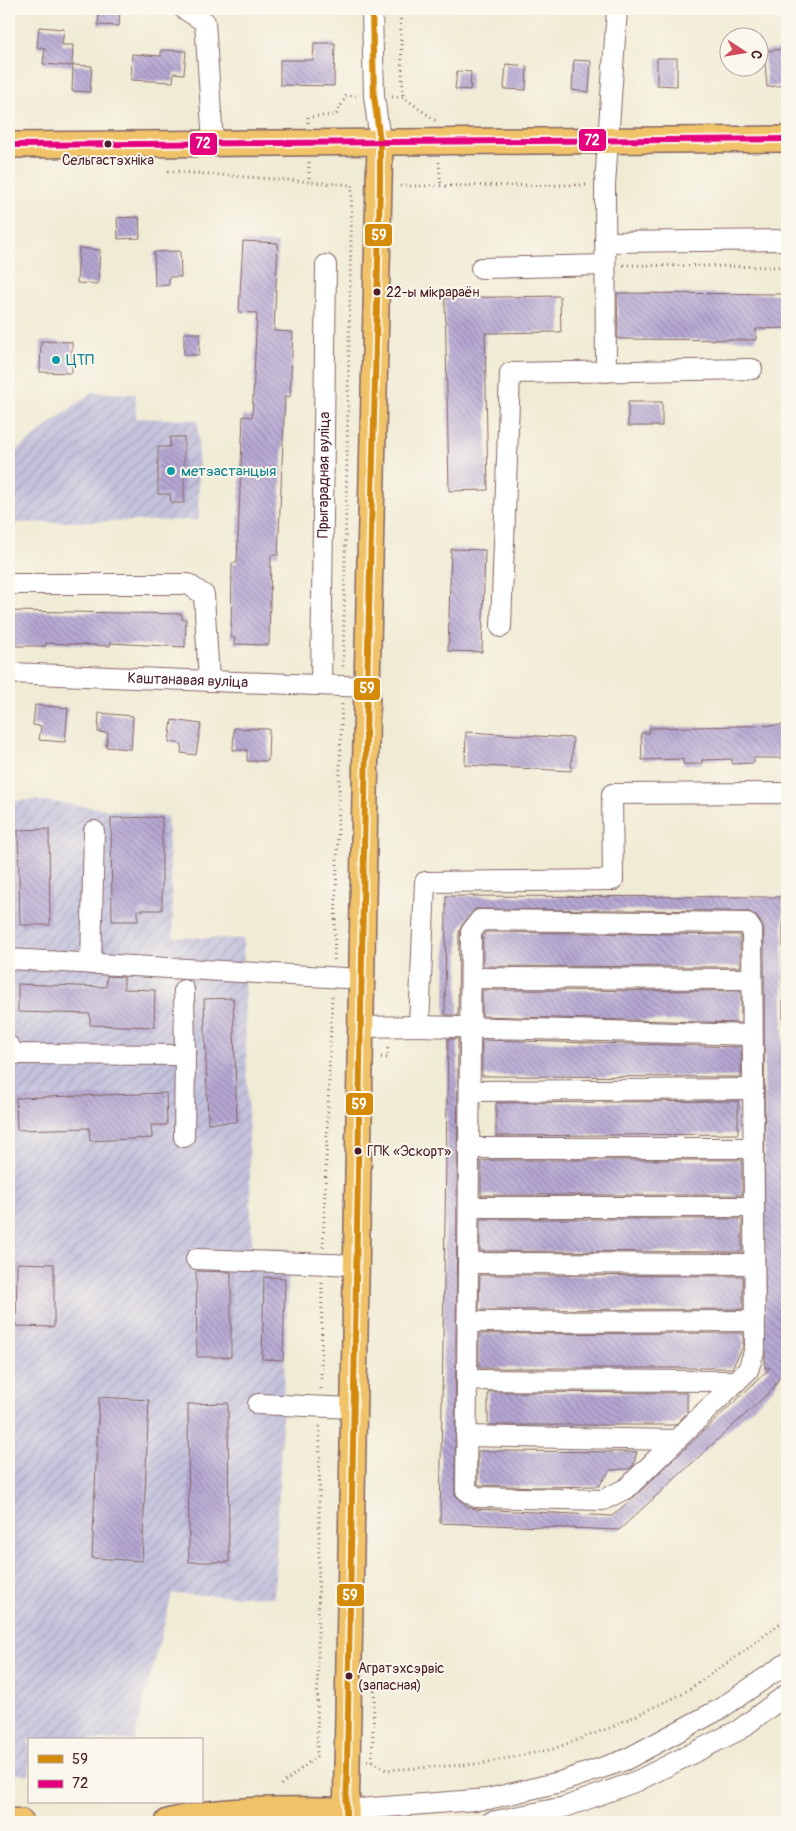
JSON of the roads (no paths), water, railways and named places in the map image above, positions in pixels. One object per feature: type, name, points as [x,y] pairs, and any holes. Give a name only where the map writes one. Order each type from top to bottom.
[{"type":"main road","points":[[9,146],[213,142],[787,139]]},
{"type":"main road","points":[[168,1822],[185,1817],[282,1810],[346,1816],[362,979],[355,686],[380,141]]},
{"type":"main road","points":[[9,1821],[21,1822]]},
{"type":"street","points":[[184,9],[205,22],[213,142]]},
{"type":"street","points":[[372,9],[374,96],[380,141]]},
{"type":"street","points":[[606,372],[604,265],[606,185],[617,9]]},
{"type":"street","points":[[605,242],[787,240]]},
{"type":"street","points":[[481,268],[604,265]]},
{"type":"street","name":"Прыгарадная вуліца","points":[[321,685],[326,266]]},
{"type":"street","points":[[501,627],[510,373],[752,369]]},
{"type":"street","points":[[9,584],[188,584],[204,595],[209,681]]},
{"type":"street","name":"Каштанавая вуліца","points":[[9,673],[355,686]]},
{"type":"street","points":[[419,1026],[425,882],[613,880],[612,794],[787,793]]},
{"type":"street","points":[[91,964],[94,831]]},
{"type":"street","points":[[480,920],[747,923],[752,930],[752,979],[755,1349],[748,1370],[627,1488],[603,1500],[476,1497],[466,1490],[471,932],[480,920]]},
{"type":"street","points":[[9,959],[362,979]]},
{"type":"street","points":[[471,978],[752,979]]},
{"type":"street","points":[[184,990],[184,1137]]},
{"type":"street","points":[[361,1027],[419,1026],[470,1029],[752,1035]]},
{"type":"street","points":[[9,1046],[15,1054],[185,1055]]},
{"type":"street","points":[[470,1091],[752,1089]]},
{"type":"street","points":[[469,1148],[753,1148]]},
{"type":"street","points":[[469,1207],[754,1207]]},
{"type":"street","points":[[196,1260],[357,1265]]},
{"type":"street","points":[[468,1263],[754,1264]]},
{"type":"street","points":[[467,1322],[755,1321]]},
{"type":"street","points":[[467,1380],[737,1381]]},
{"type":"street","points":[[258,1404],[354,1408]]},
{"type":"street","points":[[466,1436],[676,1440]]},
{"type":"street","points":[[346,1816],[488,1799],[560,1782],[597,1770],[625,1760],[720,1709],[787,1663]]},
{"type":"street","points":[[491,1822],[565,1807],[637,1780],[739,1730],[787,1694]]},
{"type":"place","name":"Сельгастэхніка","points":[[108,144]]},
{"type":"place","name":"22-ы мікрараён","points":[[377,292]]},
{"type":"place","name":"ЦТП","points":[[56,360]]},
{"type":"place","name":"метэастанцыя","points":[[171,471]]},
{"type":"place","name":"ГПК «Эскорт»","points":[[358,1151]]},
{"type":"place","name":"Агратэхсэрвіс (запасная)","points":[[349,1676]]}]
